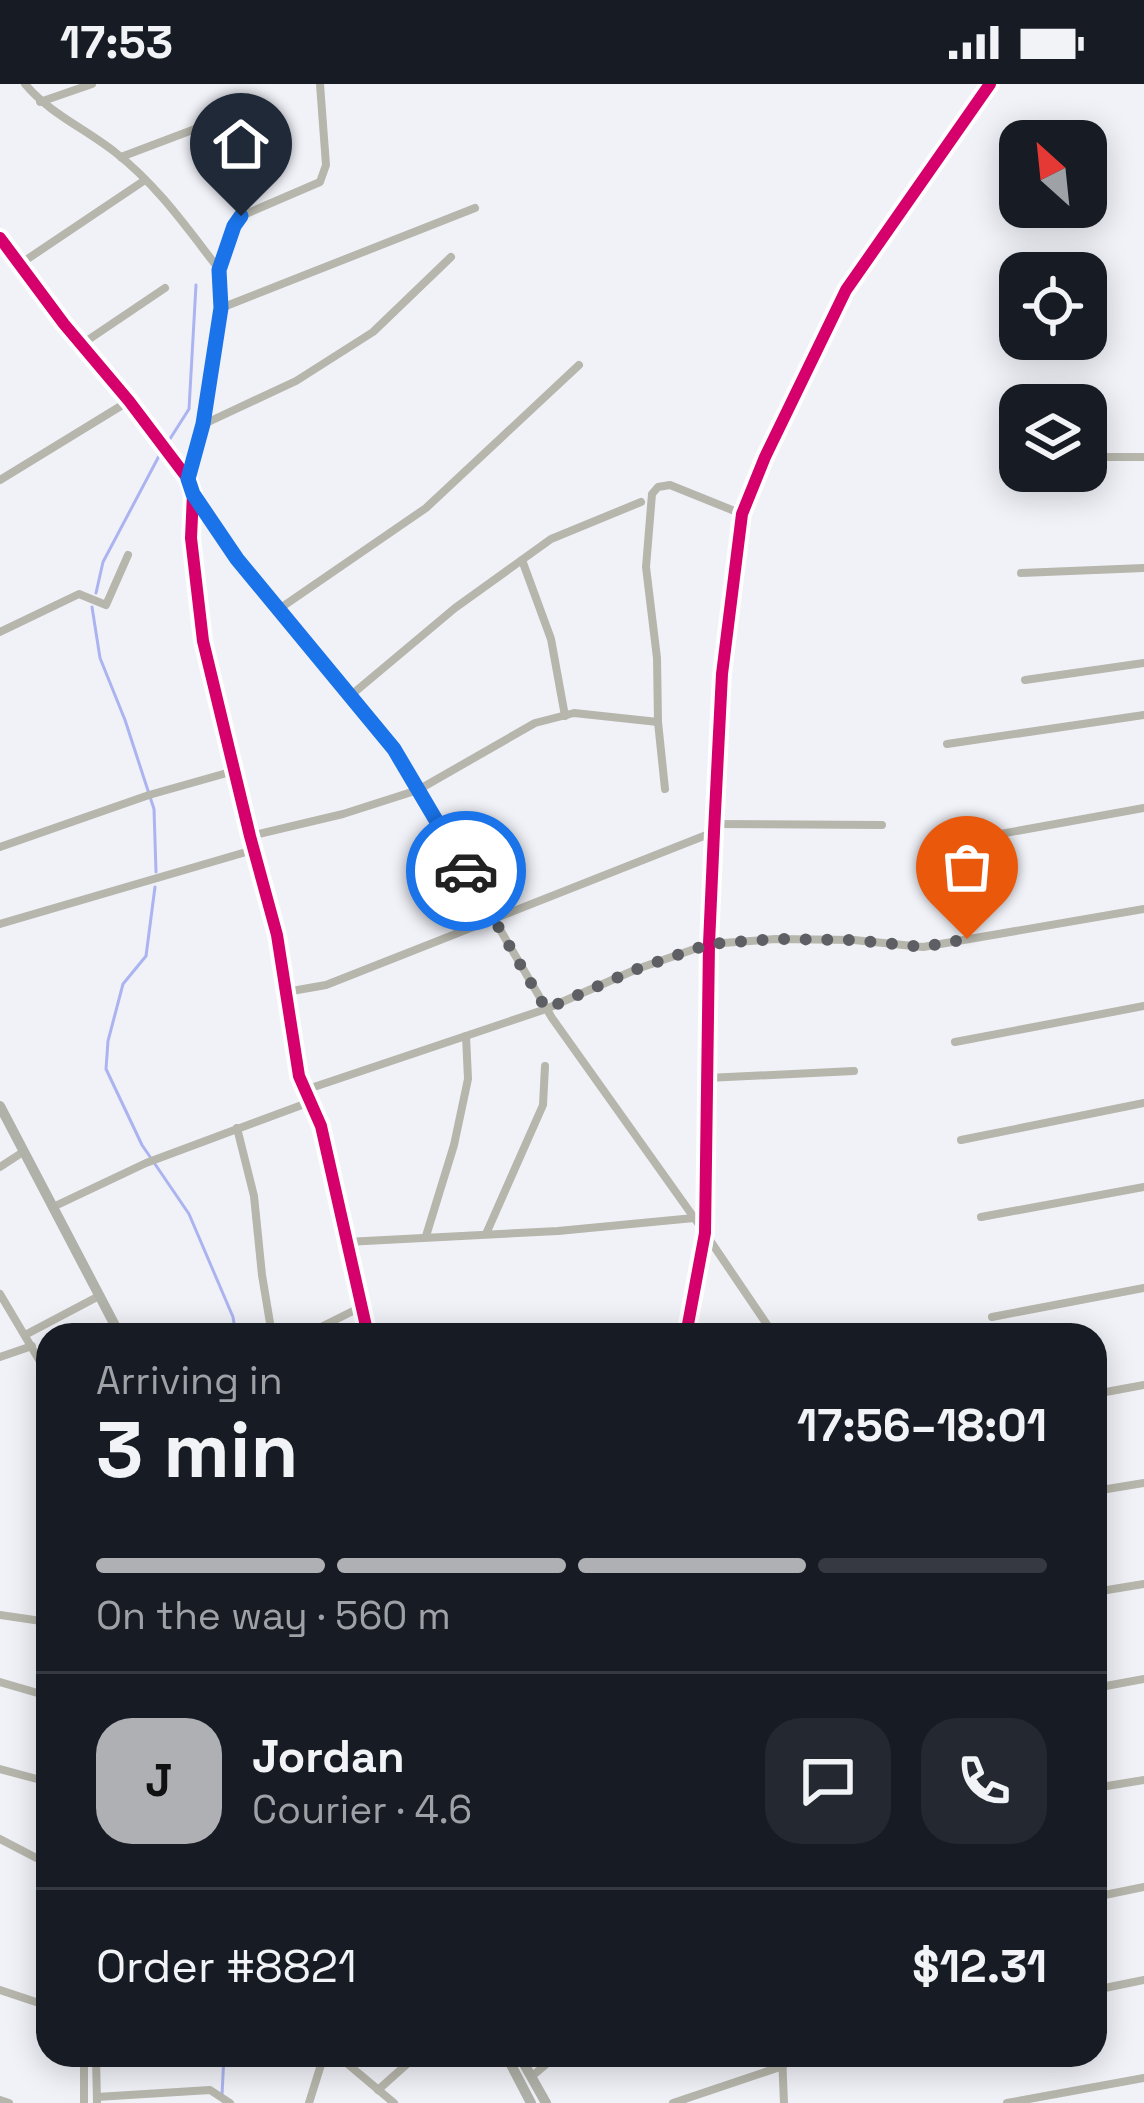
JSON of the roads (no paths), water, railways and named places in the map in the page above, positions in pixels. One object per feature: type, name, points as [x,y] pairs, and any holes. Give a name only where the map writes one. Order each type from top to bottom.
[{"type":"main road","points":[[0,1106],[114,1323]]},
{"type":"main road","points":[[517,2067],[546,2103]]},
{"type":"main road","points":[[523,2067],[531,2103]]},
{"type":"street","points":[[25,84],[40,102],[121,157],[169,203],[219,270]]},
{"type":"street","points":[[40,102],[92,84]]},
{"type":"street","points":[[188,479],[203,424],[221,308],[219,270],[241,216],[320,182],[324,175],[320,84]]},
{"type":"street","points":[[688,1323],[705,1233],[714,828],[722,674],[742,514],[846,290],[990,84]]},
{"type":"street","points":[[121,157],[239,112]]},
{"type":"street","points":[[20,264],[145,180]]},
{"type":"street","points":[[221,308],[475,208]]},
{"type":"street","points":[[0,238],[188,479],[237,559],[394,749],[546,1009],[766,1323]]},
{"type":"street","points":[[203,424],[296,381],[373,332],[451,257]]},
{"type":"street","points":[[82,344],[165,288]]},
{"type":"street","points":[[279,609],[426,508],[579,365]]},
{"type":"street","points":[[0,480],[129,401]]},
{"type":"street","points":[[1107,457],[1144,457]]},
{"type":"street","points":[[665,789],[646,567],[652,494],[670,485],[742,514]]},
{"type":"street","points":[[193,494],[190,538],[202,640],[277,935],[299,1076],[321,1126],[365,1323]]},
{"type":"street","points":[[350,696],[455,608],[551,539],[641,502]]},
{"type":"street","points":[[0,632],[79,594],[106,605],[128,555]]},
{"type":"street","points":[[522,560],[551,639],[565,716]]},
{"type":"street","points":[[1021,573],[1144,568]]},
{"type":"street","points":[[1025,680],[1144,663]]},
{"type":"street","points":[[250,836],[418,790],[535,722],[574,713],[658,722]]},
{"type":"street","points":[[946,744],[1144,716]]},
{"type":"street","points":[[0,847],[234,771]]},
{"type":"street","points":[[945,844],[1144,808]]},
{"type":"street","points":[[286,992],[326,985],[714,828],[882,825]]},
{"type":"street","points":[[0,924],[253,850]]},
{"type":"street","points":[[305,1090],[546,1009],[709,944],[776,939],[923,947],[1144,909]]},
{"type":"street","points":[[955,1042],[1144,1006]]},
{"type":"street","points":[[426,1236],[468,1079],[466,1036]]},
{"type":"street","points":[[486,1234],[543,1105],[544,1066]]},
{"type":"street","points":[[706,1078],[854,1071]]},
{"type":"street","points":[[52,1208],[146,1163],[310,1102]]},
{"type":"street","points":[[961,1140],[1144,1103]]},
{"type":"street","points":[[237,1128],[254,1196],[270,1323]]},
{"type":"street","points":[[0,1167],[23,1152]]},
{"type":"street","points":[[981,1217],[1144,1187]]},
{"type":"street","points":[[346,1242],[559,1231],[694,1218]]},
{"type":"street","points":[[992,1317],[1144,1288]]},
{"type":"street","points":[[0,1294],[36,1353]]},
{"type":"street","points":[[46,1323],[99,1296]]},
{"type":"street","points":[[329,1323],[361,1307]]},
{"type":"street","points":[[25,1334],[36,1328]]},
{"type":"street","points":[[0,1357],[32,1346]]},
{"type":"street","points":[[1107,1392],[1144,1385]]},
{"type":"street","points":[[1107,1489],[1144,1483]]},
{"type":"street","points":[[1107,1590],[1144,1584]]},
{"type":"street","points":[[0,1615],[36,1620]]},
{"type":"street","points":[[1107,1686],[1144,1679]]},
{"type":"street","points":[[0,1682],[36,1692]]},
{"type":"street","points":[[0,1769],[36,1779]]},
{"type":"street","points":[[1107,1786],[1144,1780]]},
{"type":"street","points":[[0,1839],[36,1858]]},
{"type":"street","points":[[1107,1895],[1144,1887]]},
{"type":"street","points":[[1107,1988],[1144,1980]]},
{"type":"street","points":[[0,1990],[36,2002]]},
{"type":"street","points":[[84,2067],[84,2103]]},
{"type":"street","points":[[97,2067],[97,2100],[210,2090],[230,2103]]},
{"type":"street","points":[[309,2103],[320,2067]]},
{"type":"street","points":[[352,2067],[394,2103]]},
{"type":"street","points":[[378,2090],[404,2067]]},
{"type":"street","points":[[518,2103],[532,2067]]},
{"type":"street","points":[[527,2077],[541,2067]]},
{"type":"street","points":[[673,2103],[780,2067]]},
{"type":"street","points":[[783,2067],[784,2103]]},
{"type":"street","points":[[1007,2103],[1144,2078]]},
{"type":"street","points":[[0,2100],[9,2103]]},
{"type":"waterway","points":[[168,442],[189,409],[196,285]]},
{"type":"waterway","points":[[96,593],[103,562],[159,456]]},
{"type":"waterway","points":[[92,607],[100,658],[154,809],[156,872]]},
{"type":"waterway","points":[[155,887],[146,956],[123,984],[106,1069],[142,1145],[189,1214],[234,1323]]},
{"type":"waterway","points":[[222,2095],[223,2067]]}]
